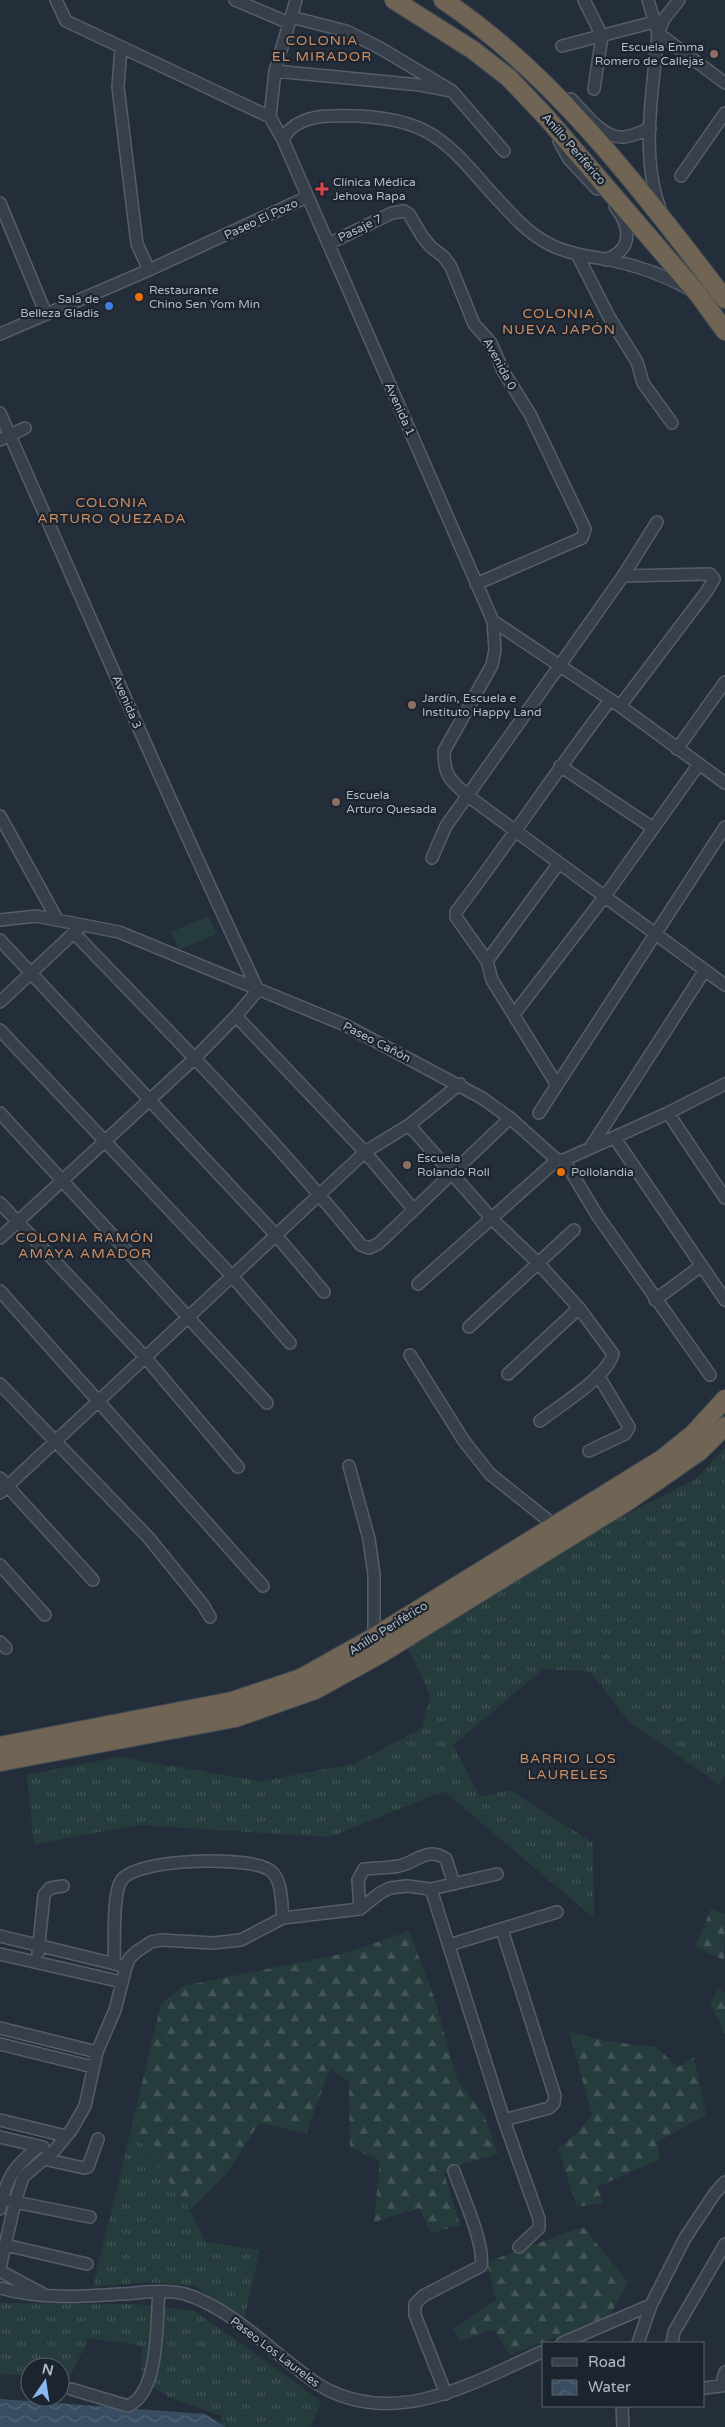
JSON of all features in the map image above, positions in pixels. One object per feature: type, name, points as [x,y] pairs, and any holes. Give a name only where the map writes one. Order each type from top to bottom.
[{"type":"highway","name":"Anillo Periférico","points":[[394,0],[473,50],[509,78],[546,117],[698,294],[725,330]]},
{"type":"highway","name":"Anillo Periférico","points":[[443,0],[517,56],[575,114],[722,293]]},
{"type":"highway","name":"Anillo Periférico","points":[[0,1746],[232,1701],[301,1678],[374,1637],[662,1459],[693,1434],[725,1399]]},
{"type":"highway","name":"Anillo Periférico","points":[[0,1762],[235,1718],[315,1690],[382,1653],[628,1501],[700,1451],[725,1426]]},
{"type":"street","points":[[56,0],[66,21],[121,48],[167,66],[270,116],[275,71],[296,0]]},
{"type":"street","points":[[235,0],[290,20],[346,31],[380,48],[452,91],[504,150]]},
{"type":"street","points":[[584,0],[602,36],[594,89]]},
{"type":"street","points":[[648,0],[656,28],[650,128],[650,172],[654,192],[666,224]]},
{"type":"street","points":[[562,46],[602,36],[656,28],[679,0]]},
{"type":"street","points":[[656,28],[725,83]]},
{"type":"street","points":[[121,48],[118,87],[137,244],[148,270]]},
{"type":"street","points":[[517,56],[554,82],[598,127],[611,135],[623,138],[650,128]]},
{"type":"street","points":[[275,71],[420,85],[452,91]]},
{"type":"street","points":[[681,176],[725,113]]},
{"type":"street","name":"Paseo El Pozo","points":[[0,334],[307,198],[283,140],[270,116]]},
{"type":"street","points":[[283,140],[290,129],[318,116],[348,116],[397,122],[422,129],[436,137],[453,153],[527,231],[548,244],[577,254],[667,277],[698,294]]},
{"type":"street","points":[[546,117],[569,159],[619,212],[626,226],[626,243],[620,251],[606,260]]},
{"type":"street","name":"Avenida 1","points":[[307,198],[493,621]]},
{"type":"street","points":[[0,203],[46,314]]},
{"type":"street","name":"Avenida 0","points":[[392,213],[404,211],[409,214],[422,236],[431,247],[444,257],[474,324],[492,343],[503,371],[538,428],[585,529],[582,538],[476,584]]},
{"type":"street","name":"Pasaje 7","points":[[328,244],[392,213]]},
{"type":"street","points":[[577,254],[609,317],[638,362],[643,383],[672,423]]},
{"type":"street","name":"Avenida 3","points":[[0,412],[5,437],[80,592],[165,791],[258,990]]},
{"type":"street","points":[[5,437],[26,428]]},
{"type":"street","points":[[432,858],[446,826],[623,576],[657,522]]},
{"type":"street","points":[[557,1085],[492,980],[487,961],[456,917],[456,912],[517,832],[560,766],[615,703],[714,579],[710,574],[703,573],[623,576]]},
{"type":"street","points":[[493,621],[615,703],[725,783]]},
{"type":"street","points":[[493,621],[495,650],[492,665],[444,751],[444,767],[449,780],[468,796],[725,985]]},
{"type":"street","points":[[677,748],[725,682]]},
{"type":"street","points":[[514,1013],[605,896],[699,764]]},
{"type":"street","points":[[560,766],[652,828]]},
{"type":"street","points":[[0,816],[57,919]]},
{"type":"street","points":[[539,1113],[725,828]]},
{"type":"street","points":[[487,961],[559,862]]},
{"type":"street","name":"Paseo Cañón","points":[[0,920],[36,916],[57,919],[78,929],[119,932],[345,1026],[460,1084],[510,1118],[561,1160],[655,1300],[710,1375]]},
{"type":"street","points":[[0,1002],[78,929],[194,1058],[320,1193],[361,1245],[368,1248],[378,1244],[510,1118]]},
{"type":"street","points":[[0,940],[275,1234],[324,1292]]},
{"type":"street","points":[[590,1148],[705,970]]},
{"type":"street","points":[[0,1238],[194,1058],[236,1016],[258,990]]},
{"type":"street","points":[[236,1016],[365,1152],[414,1210]]},
{"type":"street","points":[[0,1030],[232,1276],[290,1343]]},
{"type":"street","points":[[93,1580],[2,1485],[55,1440],[365,1152],[409,1125],[460,1084]]},
{"type":"street","points":[[418,1284],[561,1160],[723,1089]]},
{"type":"street","points":[[0,1113],[267,1403]]},
{"type":"street","points":[[668,1113],[725,1198]]},
{"type":"street","points":[[409,1125],[492,1219],[538,1263],[579,1308],[613,1354],[611,1360],[598,1375],[540,1421]]},
{"type":"street","points":[[614,1138],[725,1300]]},
{"type":"street","points":[[0,1202],[145,1357],[238,1467]]},
{"type":"street","points":[[469,1327],[574,1230]]},
{"type":"street","points":[[655,1300],[701,1266]]},
{"type":"street","points":[[0,1291],[99,1399],[262,1586]]},
{"type":"street","points":[[508,1374],[579,1308]]},
{"type":"street","points":[[410,1355],[464,1441],[490,1474],[554,1525]]},
{"type":"street","points":[[590,1451],[625,1434],[629,1427],[598,1375]]},
{"type":"street","points":[[0,1384],[148,1537],[203,1605],[210,1618]]},
{"type":"street","points":[[349,1466],[369,1539],[374,1575],[374,1637]]},
{"type":"street","points":[[0,1565],[45,1614]]},
{"type":"street","points":[[360,1910],[358,1880],[364,1869],[402,1865],[421,1855],[434,1853],[446,1859],[454,1884]]},
{"type":"street","points":[[49,2297],[0,2269],[15,2202],[23,2177],[55,2150],[85,2106],[97,2052],[115,2010],[122,1982],[116,1899],[120,1882],[124,1876],[160,1864],[235,1861],[264,1866],[273,1873],[279,1884],[283,1918]]},
{"type":"street","points":[[120,1966],[151,1942],[161,1940],[213,1943],[241,1940],[283,1918],[360,1910],[380,1893],[390,1888],[407,1886],[431,1889],[497,1874]]},
{"type":"street","points":[[36,1962],[44,1895],[50,1888],[63,1886]]},
{"type":"street","points":[[431,1889],[504,2120],[539,2219],[539,2228],[519,2247]]},
{"type":"street","points":[[449,1945],[557,1912]]},
{"type":"street","points":[[502,1930],[555,2096],[554,2103],[549,2108],[504,2120]]},
{"type":"street","points":[[0,1936],[120,1966]]},
{"type":"street","points":[[0,1954],[122,1982]]},
{"type":"street","points":[[0,2028],[97,2052]]},
{"type":"street","points":[[0,2044],[93,2067]]},
{"type":"street","points":[[0,2120],[66,2136]]},
{"type":"street","points":[[0,2137],[55,2150]]},
{"type":"street","points":[[44,2159],[84,2168],[88,2167],[98,2139]]},
{"type":"street","points":[[39,2146],[25,2158],[8,2178],[1,2202],[15,2202],[90,2217]]},
{"type":"street","points":[[446,2394],[415,2315],[415,2304],[423,2296],[481,2266],[482,2258],[478,2241],[454,2171]]},
{"type":"street","points":[[638,2342],[651,2305],[685,2238],[715,2193],[725,2182]]},
{"type":"street","points":[[672,2342],[674,2332],[725,2244]]},
{"type":"street","points":[[5,2245],[87,2264]]},
{"type":"street","name":"Paseo Los Laureles","points":[[0,2288],[49,2297],[159,2292],[185,2294],[208,2304],[270,2346],[316,2384],[342,2396],[382,2406],[394,2407],[416,2404],[446,2394],[542,2352]]},
{"type":"street","points":[[71,2389],[128,2406],[137,2402],[152,2374],[159,2292]]},
{"type":"street","points":[[564,2342],[651,2305]]},
{"type":"street","points":[[705,2388],[721,2386],[725,2372]]},
{"type":"street","points":[[622,2407],[623,2427]]},
{"type":"green space","points":[[209,916],[217,934],[179,950],[171,932]]},
{"type":"green space","points":[[725,1448],[725,1775],[719,1784],[629,1722],[591,1672],[543,1669],[453,1745],[480,1797],[510,1790],[593,1843],[594,1918],[444,1791],[330,1837],[138,1825],[34,1844],[27,1775],[118,1757],[261,1781],[354,1764],[422,1728],[430,1695],[406,1644],[608,1524],[696,1479]]},
{"type":"green space","points":[[711,1909],[725,1914],[724,1960],[695,1947]]},
{"type":"green space","points":[[409,1931],[435,2000],[457,2079],[484,2115],[498,2154],[453,2167],[444,2173],[460,2225],[431,2233],[419,2208],[374,2222],[380,2161],[350,2147],[349,2081],[330,2069],[306,2133],[259,2123],[228,2172],[190,2210],[131,2129],[161,2004],[183,1986],[346,1953]]},
{"type":"green space","points":[[719,1989],[725,1993],[725,2034],[710,2002]]},
{"type":"green space","points":[[569,2031],[605,2041],[656,2047],[678,2067],[694,2057],[706,2115],[657,2142],[660,2159],[597,2187],[603,2203],[577,2207],[558,2149],[578,2132],[592,2115]]},
{"type":"green space","points":[[131,2129],[190,2210],[206,2242],[260,2250],[244,2318],[195,2286],[147,2282],[93,2287]]},
{"type":"green space","points":[[583,2227],[628,2282],[609,2317],[510,2355],[494,2329],[461,2341],[453,2329],[496,2300],[487,2262]]},
{"type":"green space","points":[[0,2303],[135,2304],[195,2311],[321,2401],[311,2427],[219,2427],[222,2416],[170,2398],[141,2379],[142,2346],[89,2338],[70,2376],[70,2357],[20,2357],[20,2375],[0,2374]]},
{"type":"water","points":[[0,2399],[20,2400],[20,2407],[70,2407],[70,2404],[205,2414],[226,2427],[0,2427]]},
{"type":"place","name":"Escuela Emma Romero de Callejas","points":[[714,54]]},
{"type":"place","name":"Clínica Médica Jehova Rapa","points":[[322,189]]},
{"type":"place","name":"Restaurante Chino Sen Yom Min","points":[[139,297]]},
{"type":"place","name":"Sala de Belleza Gladis","points":[[109,306]]},
{"type":"place","name":"Jardín, Escuela e Instituto Happy Land","points":[[412,705]]},
{"type":"place","name":"Escuela Arturo Quesada","points":[[336,802]]},
{"type":"place","name":"Escuela Rolando Roll","points":[[407,1165]]},
{"type":"place","name":"Pollolandia","points":[[561,1172]]},
{"type":"district","name":"COLONIA EL MIRADOR","points":[[322,48]]},
{"type":"district","name":"COLONIA NUEVA JAPÓN","points":[[559,322]]},
{"type":"district","name":"COLONIA ARTURO QUEZADA","points":[[112,510]]},
{"type":"district","name":"COLONIA RAMÓN AMAYA AMADOR","points":[[85,1246]]},
{"type":"district","name":"BARRIO LOS LAURELES","points":[[568,1766]]}]
